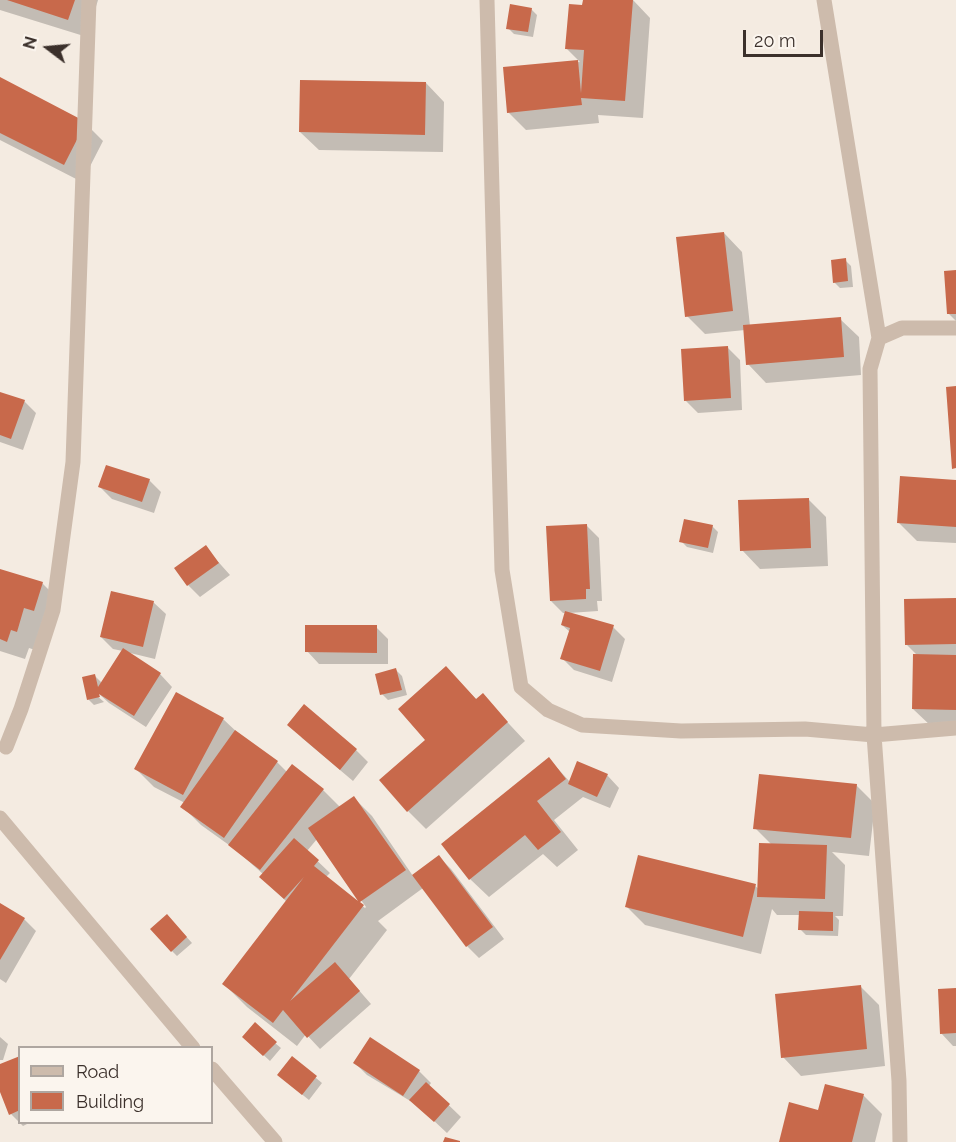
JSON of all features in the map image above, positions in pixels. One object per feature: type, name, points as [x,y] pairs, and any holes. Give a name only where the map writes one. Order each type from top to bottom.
[{"type":"street","points":[[6,747],[21,709],[53,610],[73,462],[89,0]]},
{"type":"street","points":[[487,0],[502,570],[521,687],[548,710],[582,725],[681,731],[805,729],[874,735],[956,728]]},
{"type":"street","points":[[824,0],[879,338],[870,369],[874,735],[899,1081],[900,1142]]},
{"type":"street","points":[[879,338],[902,328],[956,328]]},
{"type":"street","points":[[0,818],[192,1046]]},
{"type":"street","points":[[213,1070],[275,1142]]},
{"type":"building","points":[[7,0],[75,0],[68,20]]},
{"type":"building","points":[[583,0],[633,0],[625,101],[581,98],[582,105],[507,113],[503,67],[578,60],[581,93],[584,50],[565,49],[569,4],[582,5]]},
{"type":"building","points":[[510,4],[532,8],[528,32],[506,29]]},
{"type":"building","points":[[0,77],[86,122],[64,165],[0,133]]},
{"type":"building","points":[[300,80],[426,82],[425,135],[299,132]]},
{"type":"building","points":[[724,232],[733,311],[685,317],[676,237]]},
{"type":"building","points":[[846,258],[848,281],[833,283],[831,260]]},
{"type":"building","points":[[956,270],[956,314],[947,314],[944,271]]},
{"type":"building","points":[[841,317],[844,357],[746,365],[743,325]]},
{"type":"building","points":[[728,346],[731,398],[684,401],[681,349]]},
{"type":"building","points":[[956,386],[956,468],[952,469],[946,387]]},
{"type":"building","points":[[0,392],[25,400],[11,439],[0,435]]},
{"type":"building","points":[[106,465],[150,479],[142,502],[98,487]]},
{"type":"building","points":[[900,476],[956,480],[956,527],[897,523]]},
{"type":"building","points":[[809,498],[811,548],[740,551],[738,500]]},
{"type":"building","points":[[684,519],[713,525],[708,548],[679,542]]},
{"type":"building","points":[[587,524],[590,589],[586,589],[586,599],[550,601],[546,526]]},
{"type":"building","points":[[206,545],[219,563],[187,586],[174,568]]},
{"type":"building","points":[[0,569],[43,582],[34,611],[24,608],[17,632],[11,630],[7,642],[0,639]]},
{"type":"building","points":[[111,591],[154,601],[143,647],[100,637]]},
{"type":"building","points":[[956,598],[956,644],[905,645],[904,599]]},
{"type":"building","points":[[565,611],[614,625],[600,671],[560,659],[570,628],[561,625]]},
{"type":"building","points":[[305,625],[377,625],[377,653],[305,652]]},
{"type":"building","points":[[123,648],[161,673],[134,716],[99,694],[100,697],[87,700],[82,677],[95,674],[98,687]]},
{"type":"building","points":[[913,654],[956,655],[956,710],[912,709]]},
{"type":"building","points":[[446,666],[476,699],[483,693],[508,722],[407,812],[379,780],[425,740],[398,709]]},
{"type":"building","points":[[396,668],[402,690],[380,695],[375,674]]},
{"type":"building","points":[[176,692],[224,718],[183,795],[134,769]]},
{"type":"building","points":[[304,704],[357,749],[340,770],[287,725]]},
{"type":"building","points":[[235,730],[278,761],[224,838],[180,807]]},
{"type":"building","points":[[549,757],[566,779],[537,801],[561,832],[538,850],[525,835],[469,880],[441,844]]},
{"type":"building","points":[[577,761],[608,774],[597,797],[568,784]]},
{"type":"building","points":[[292,764],[324,789],[260,870],[228,845]]},
{"type":"building","points":[[759,774],[857,784],[851,838],[753,829]]},
{"type":"building","points":[[354,796],[406,870],[360,902],[364,905],[290,1001],[335,962],[360,991],[307,1038],[283,1010],[273,1023],[222,984],[304,877],[284,899],[259,877],[294,838],[319,860],[314,866],[358,901],[308,828]]},
{"type":"building","points":[[759,843],[827,845],[825,899],[757,897]]},
{"type":"building","points":[[439,855],[493,927],[466,947],[412,875]]},
{"type":"building","points":[[638,855],[756,884],[743,937],[625,907]]},
{"type":"building","points":[[0,903],[25,918],[0,960]]},
{"type":"building","points":[[799,911],[833,912],[833,931],[798,930]]},
{"type":"building","points":[[167,914],[187,937],[171,952],[150,929]]},
{"type":"building","points":[[861,985],[867,1049],[781,1058],[775,994]]},
{"type":"building","points":[[956,988],[956,1033],[940,1034],[938,989]]},
{"type":"building","points":[[255,1022],[277,1042],[263,1056],[242,1037]]},
{"type":"building","points":[[370,1037],[420,1070],[403,1096],[353,1063]]},
{"type":"building","points":[[292,1056],[317,1076],[302,1095],[277,1075]]},
{"type":"building","points":[[18,1057],[18,1111],[9,1115],[0,1092],[0,1064]]},
{"type":"building","points":[[426,1082],[450,1104],[434,1122],[409,1100]]},
{"type":"building","points":[[825,1084],[864,1094],[852,1142],[779,1142],[789,1102],[818,1110]]},
{"type":"building","points":[[445,1137],[460,1141],[460,1142],[443,1142]]}]
